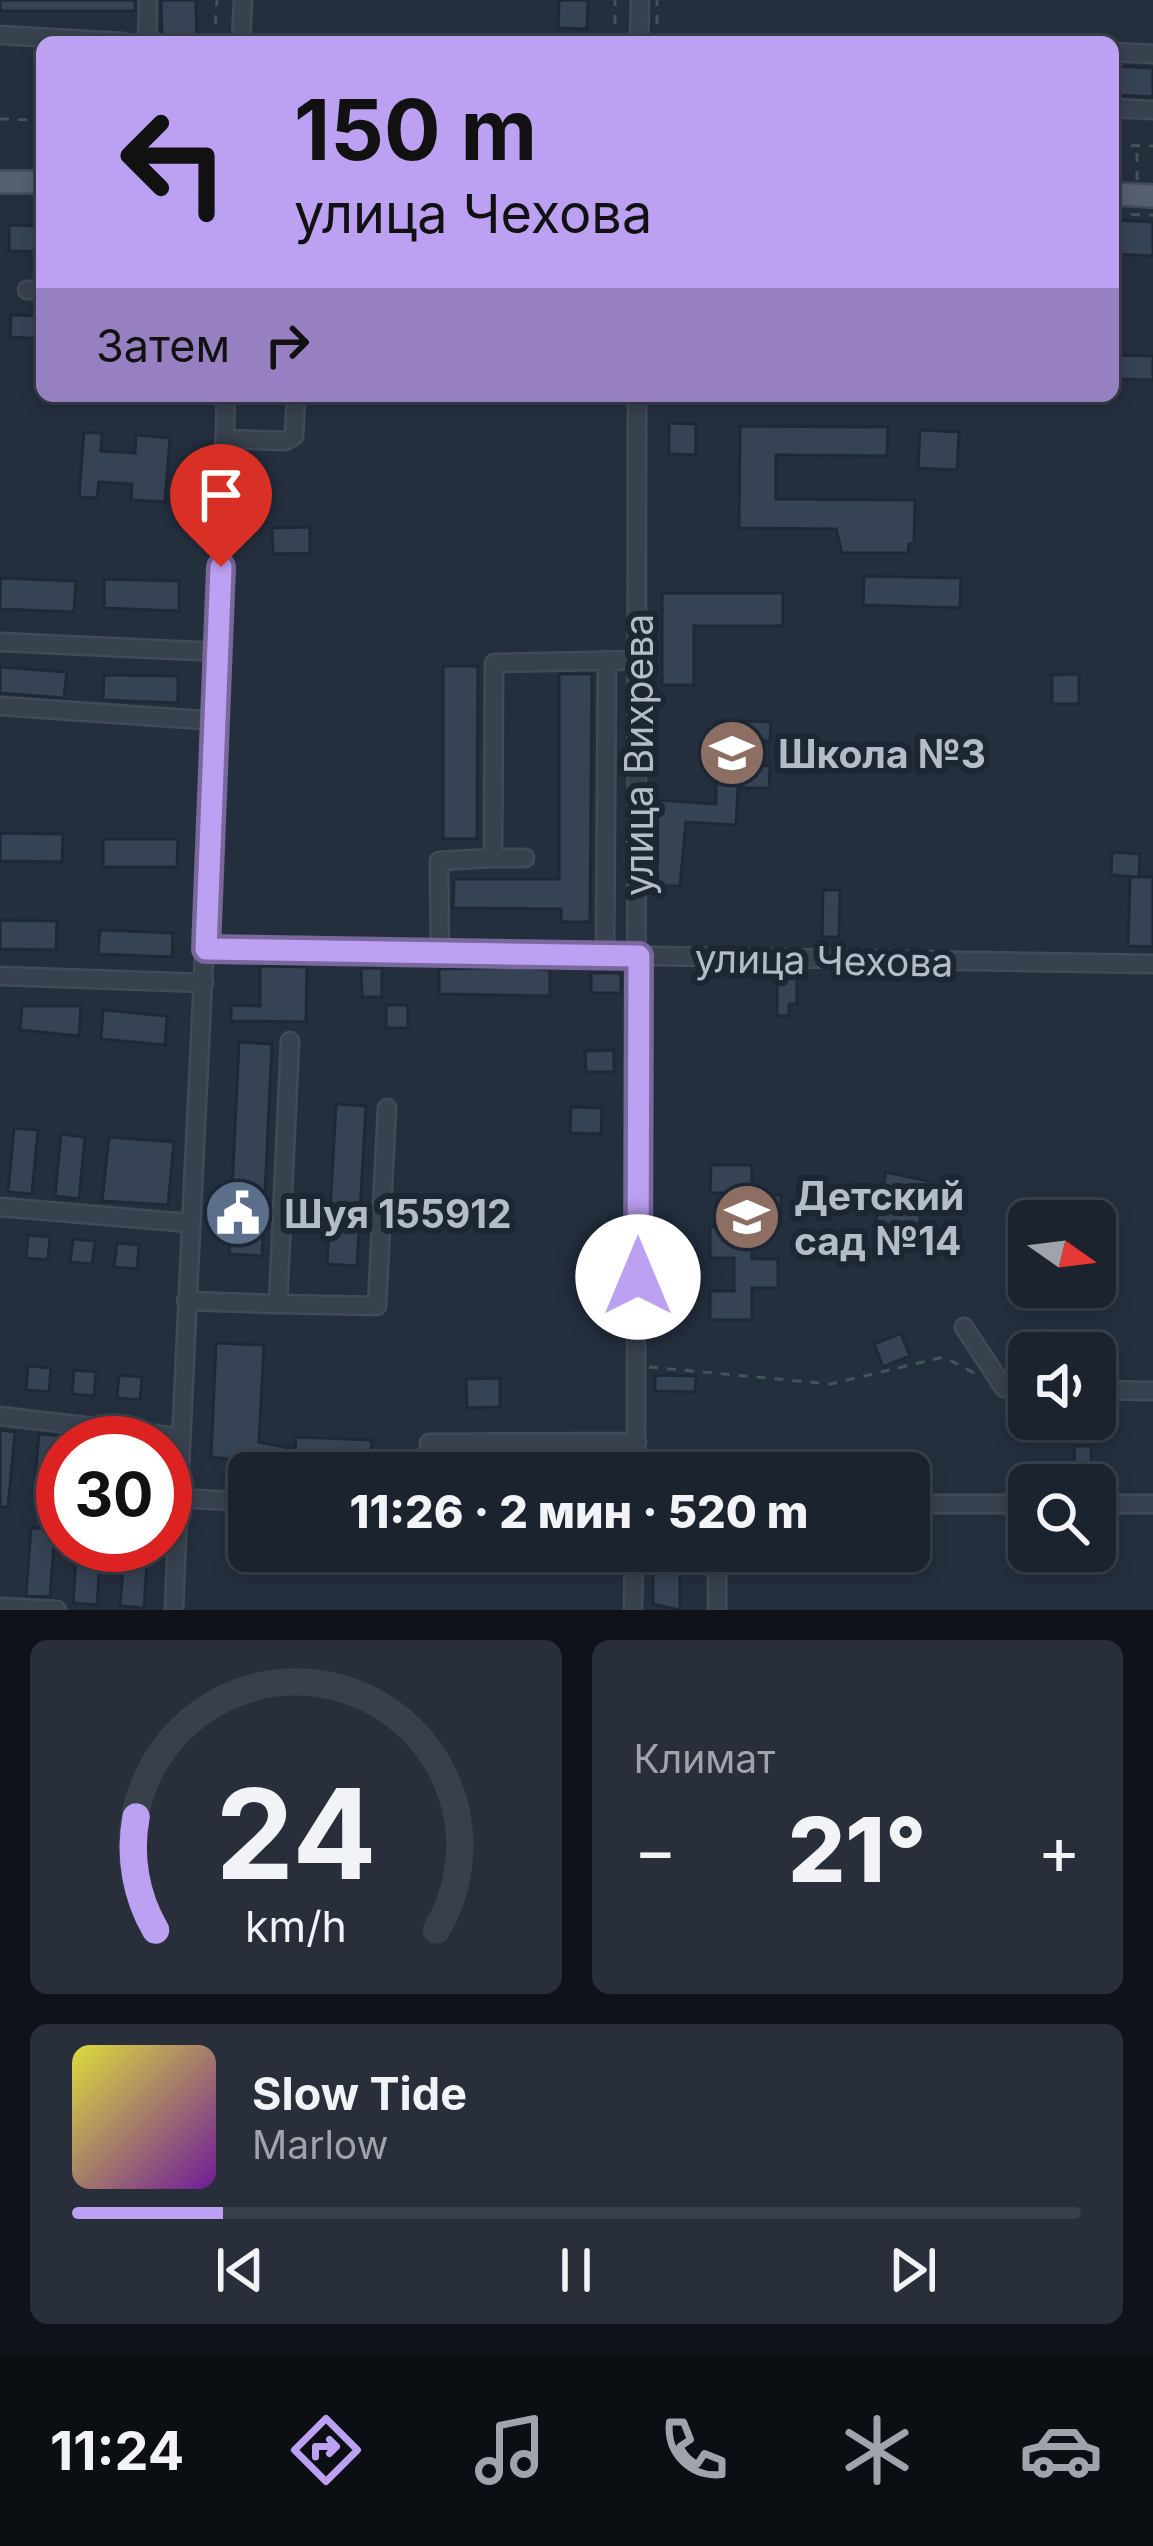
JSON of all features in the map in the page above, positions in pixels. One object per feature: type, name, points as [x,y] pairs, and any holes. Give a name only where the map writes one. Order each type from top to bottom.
[{"type":"main road","points":[[0,182],[36,182]]},
{"type":"main road","points":[[1119,194],[1153,196]]},
{"type":"street","points":[[147,36],[148,0]]},
{"type":"street","points":[[241,36],[244,0]]},
{"type":"street","points":[[639,36],[640,0]]},
{"type":"street","points":[[0,35],[36,37]]},
{"type":"street","points":[[1119,52],[1153,54]]},
{"type":"street","points":[[1119,109],[1153,110]]},
{"type":"street","points":[[179,1416],[217,721],[226,402]]},
{"type":"street","points":[[225,440],[285,441],[294,436],[296,402]]},
{"type":"street","name":"улица Вихрева","points":[[637,402],[637,1452]]},
{"type":"street","points":[[0,642],[219,652]]},
{"type":"street","points":[[605,956],[607,660]]},
{"type":"street","points":[[493,858],[494,663],[638,660]]},
{"type":"street","points":[[0,706],[217,721]]},
{"type":"street","points":[[440,953],[440,861],[525,858]]},
{"type":"street","name":"улица Чехова","points":[[206,949],[1153,964]]},
{"type":"street","points":[[0,976],[204,983]]},
{"type":"street","points":[[278,1304],[290,1041]]},
{"type":"street","points":[[186,1301],[377,1306],[387,1108]]},
{"type":"street","points":[[0,1207],[189,1223]]},
{"type":"street","points":[[964,1328],[1008,1388]]},
{"type":"street","points":[[1116,1390],[1153,1391]]},
{"type":"street","points":[[0,1416],[36,1420]]},
{"type":"street","points":[[429,1452],[429,1443],[637,1442]]},
{"type":"street","points":[[192,1499],[228,1501]]},
{"type":"street","points":[[930,1504],[1008,1504]]},
{"type":"street","points":[[1116,1504],[1153,1504]]},
{"type":"street","points":[[174,1610],[175,1572]]},
{"type":"street","points":[[633,1610],[634,1572]]},
{"type":"street","points":[[717,1572],[717,1610]]},
{"type":"street","points":[[0,1606],[57,1610]]},
{"type":"path","points":[[214,36],[217,0]]},
{"type":"path","points":[[614,36],[615,0]]},
{"type":"path","points":[[657,0],[657,36]]},
{"type":"path","points":[[0,119],[36,120]]},
{"type":"path","points":[[1119,145],[1153,146]]},
{"type":"path","points":[[1119,214],[1153,215]]},
{"type":"path","points":[[646,1367],[831,1384],[944,1358],[1004,1388]]},
{"type":"building","points":[[0,0],[135,0],[135,11],[0,11]]},
{"type":"building","points":[[161,0],[196,0],[197,36],[162,36]]},
{"type":"building","points":[[559,0],[588,0],[587,29],[558,28]]},
{"type":"building","points":[[1119,66],[1153,68],[1153,97],[1119,95]]},
{"type":"building","points":[[1119,220],[1153,222],[1153,256],[1119,254]]},
{"type":"building","points":[[9,225],[36,226],[36,252],[9,251]]},
{"type":"building","points":[[11,315],[36,316],[36,339],[10,337]]},
{"type":"building","points":[[1119,355],[1153,356],[1153,380],[1119,379]]},
{"type":"building","points":[[669,423],[696,424],[696,455],[669,454]]},
{"type":"building","points":[[740,426],[888,427],[887,456],[776,455],[776,499],[915,500],[914,544],[909,544],[908,553],[842,553],[836,529],[739,528]]},
{"type":"building","points":[[920,430],[959,432],[957,470],[918,468]]},
{"type":"building","points":[[84,432],[102,433],[101,451],[135,453],[136,435],[170,438],[165,502],[131,500],[132,484],[99,482],[97,498],[79,497]]},
{"type":"building","points":[[310,527],[310,553],[273,554],[272,528]]},
{"type":"building","points":[[864,576],[961,578],[960,608],[863,605]]},
{"type":"building","points":[[0,578],[76,581],[74,612],[0,609]]},
{"type":"building","points":[[104,579],[179,581],[179,611],[104,608]]},
{"type":"building","points":[[662,593],[783,593],[783,626],[694,626],[694,685],[662,685]]},
{"type":"building","points":[[443,666],[478,666],[477,839],[443,839]]},
{"type":"building","points":[[0,667],[67,672],[64,698],[0,693]]},
{"type":"building","points":[[559,674],[592,674],[590,922],[561,922],[561,909],[453,908],[454,879],[559,879]]},
{"type":"building","points":[[1079,674],[1079,704],[1052,704],[1052,675]]},
{"type":"building","points":[[104,675],[178,676],[178,703],[103,700]]},
{"type":"building","points":[[717,720],[771,722],[770,741],[747,741],[747,765],[770,766],[769,788],[738,788],[736,825],[686,822],[680,886],[657,886],[658,800],[716,804]]},
{"type":"building","points":[[0,833],[63,834],[62,862],[0,861]]},
{"type":"building","points":[[103,839],[178,839],[177,867],[103,867]]},
{"type":"building","points":[[1112,852],[1140,854],[1139,877],[1111,875]]},
{"type":"building","points":[[1130,877],[1153,877],[1153,947],[1128,946]]},
{"type":"building","points":[[823,890],[840,890],[839,937],[822,937]]},
{"type":"building","points":[[0,920],[57,921],[56,950],[0,949]]},
{"type":"building","points":[[100,930],[173,933],[172,957],[98,954]]},
{"type":"building","points":[[260,966],[307,967],[306,1022],[231,1021],[231,1005],[260,1006]]},
{"type":"building","points":[[361,968],[382,968],[382,997],[362,997]]},
{"type":"building","points":[[439,969],[550,970],[550,996],[439,994]]},
{"type":"building","points":[[591,973],[621,973],[621,993],[591,993]]},
{"type":"building","points":[[782,976],[797,976],[797,1004],[789,1004],[789,1016],[777,1016],[777,984],[783,984]]},
{"type":"building","points":[[386,1005],[408,1005],[408,1028],[386,1028]]},
{"type":"building","points":[[22,1006],[81,1006],[79,1036],[20,1030]]},
{"type":"building","points":[[103,1010],[167,1016],[165,1045],[101,1039]]},
{"type":"building","points":[[239,1042],[272,1044],[262,1256],[229,1254]]},
{"type":"building","points":[[614,1050],[614,1072],[586,1072],[585,1051]]},
{"type":"building","points":[[336,1104],[366,1106],[357,1266],[327,1264]]},
{"type":"building","points":[[571,1107],[602,1108],[601,1134],[570,1133]]},
{"type":"building","points":[[14,1128],[38,1130],[32,1194],[8,1192]]},
{"type":"building","points":[[61,1134],[85,1137],[79,1199],[55,1196]]},
{"type":"building","points":[[109,1137],[174,1142],[168,1205],[102,1201]]},
{"type":"building","points":[[711,1165],[752,1165],[752,1196],[781,1195],[781,1226],[752,1226],[752,1259],[778,1259],[778,1288],[752,1288],[752,1320],[710,1320],[710,1291],[734,1291],[734,1258],[710,1258],[710,1227],[735,1227],[735,1193],[710,1193]]},
{"type":"building","points":[[886,1172],[928,1181],[914,1248],[872,1240]]},
{"type":"building","points":[[28,1235],[50,1237],[48,1260],[26,1258]]},
{"type":"building","points":[[73,1239],[95,1241],[92,1264],[70,1262]]},
{"type":"building","points":[[117,1243],[139,1245],[137,1269],[114,1267]]},
{"type":"building","points":[[901,1333],[910,1356],[883,1367],[874,1344]]},
{"type":"building","points":[[216,1343],[264,1345],[259,1442],[295,1449],[296,1437],[372,1440],[371,1452],[228,1452],[228,1459],[211,1457]]},
{"type":"building","points":[[28,1366],[51,1368],[49,1392],[26,1390]]},
{"type":"building","points":[[74,1370],[96,1372],[94,1396],[72,1394]]},
{"type":"building","points":[[119,1375],[142,1377],[140,1400],[117,1398]]},
{"type":"building","points":[[655,1375],[696,1376],[695,1392],[655,1391]]},
{"type":"building","points":[[500,1378],[500,1407],[467,1408],[466,1379]]},
{"type":"building","points":[[0,1430],[15,1432],[8,1507],[0,1507]]},
{"type":"building","points":[[1074,1446],[1091,1446],[1092,1464],[1075,1464]]},
{"type":"building","points":[[31,1528],[36,1528],[36,1572],[52,1572],[50,1597],[26,1596]]},
{"type":"building","points":[[75,1572],[99,1572],[97,1605],[73,1603]]},
{"type":"building","points":[[123,1572],[146,1572],[144,1608],[120,1606]]},
{"type":"building","points":[[653,1572],[680,1572],[680,1610],[653,1604]]},
{"type":"place","name":"Школа №3","points":[[732,753]]},
{"type":"place","name":"Шуя 155912","points":[[238,1213]]},
{"type":"place","name":"Детский сад №14","points":[[747,1217]]},
{"type":"route","points":[[221,567],[206,949],[639,956],[638,1277]]}]
